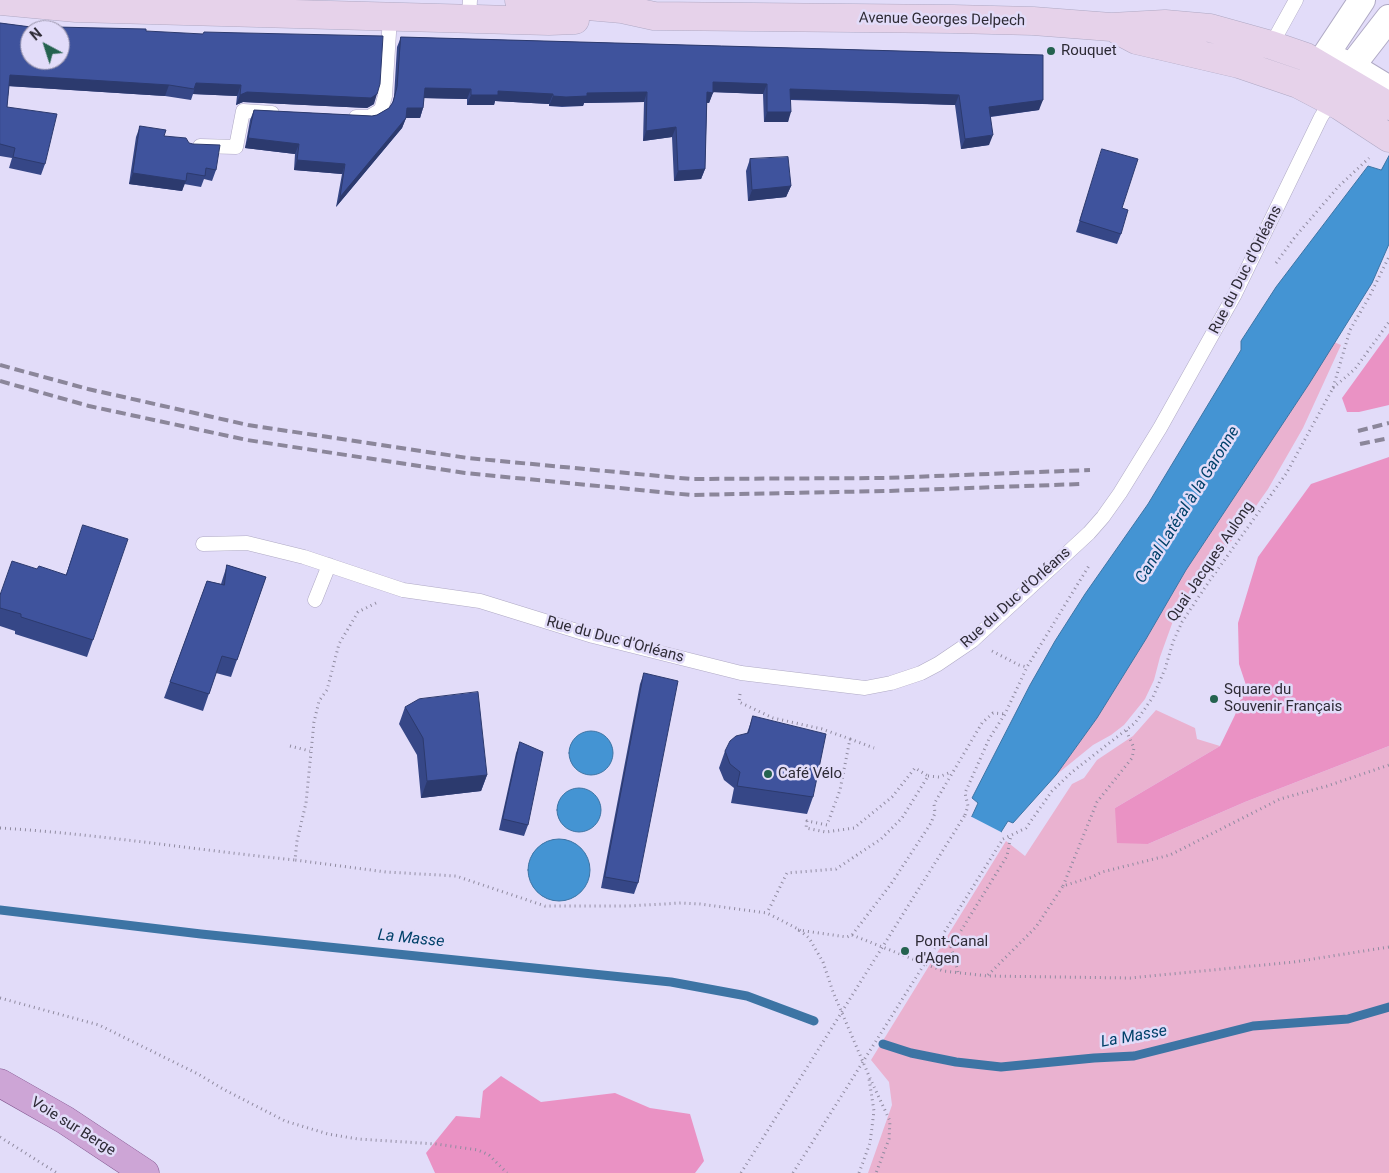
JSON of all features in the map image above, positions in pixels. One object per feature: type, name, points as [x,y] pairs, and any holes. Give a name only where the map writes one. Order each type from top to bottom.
[{"type":"main road","name":"Avenue Georges Delpech","points":[[518,0],[622,9],[654,16],[953,19],[1033,21],[1111,27],[1165,24],[1210,28],[1267,53],[1306,56],[1347,84]]},
{"type":"main road","points":[[0,1],[76,8],[390,17],[469,10],[549,21],[654,16]]},
{"type":"main road","points":[[1111,27],[1136,40],[1239,64],[1298,84],[1347,84],[1389,106]]},
{"type":"main road","points":[[1152,44],[1187,42],[1238,52],[1267,53]]},
{"type":"main road","points":[[1347,84],[1389,121]]},
{"type":"main road","points":[[1347,84],[1382,148]]},
{"type":"main road","name":"Voie sur Berge","points":[[0,1082],[65,1120],[145,1173]]},
{"type":"street","points":[[1319,65],[1362,0]]},
{"type":"street","points":[[1389,18],[1347,84],[1389,90]]},
{"type":"lane","points":[[1267,53],[1296,0]]},
{"type":"lane","points":[[340,116],[369,118],[382,110],[385,96],[390,17]]},
{"type":"lane","name":"Rue du Duc d'Orléans","points":[[203,544],[247,543],[304,557],[403,590],[480,601],[593,636],[741,674],[866,688],[891,683],[920,673],[938,664],[972,641],[1089,533],[1120,494],[1160,428],[1235,294],[1317,126],[1347,84]]},
{"type":"lane","points":[[190,146],[236,147],[243,111],[282,113]]},
{"type":"lane","points":[[315,600],[329,565]]},
{"type":"path","points":[[1273,268],[1294,237],[1338,188],[1368,157],[1382,148]]},
{"type":"path","name":"Quai Jacques Aulong","points":[[793,1173],[1003,839],[1026,828],[1052,791],[1072,772],[1135,723],[1153,697],[1182,622],[1286,474],[1332,388],[1350,330],[1389,257]]},
{"type":"path","points":[[1332,388],[1355,369],[1389,322]]},
{"type":"path","points":[[295,860],[297,841],[306,803],[314,722],[319,701],[327,690],[339,644],[358,612],[403,590]]},
{"type":"path","points":[[986,648],[1019,665],[1027,667]]},
{"type":"path","points":[[741,674],[739,702],[773,718],[822,729],[874,748]]},
{"type":"path","points":[[741,1173],[965,815],[968,806],[964,793],[989,739],[1005,713],[993,712],[982,723],[934,804],[935,813],[931,823],[891,884],[852,935],[847,937],[798,930]]},
{"type":"path","points":[[988,976],[1036,927],[1063,886],[1097,802],[1132,758],[1134,748],[1126,730]]},
{"type":"path","points":[[850,739],[840,790],[827,825],[807,821],[806,828],[826,832],[854,828],[892,797],[915,768],[928,776],[939,777],[952,772]]},
{"type":"path","points":[[290,746],[310,751]]},
{"type":"path","points":[[1063,886],[1102,872],[1170,856],[1280,800],[1389,764]]},
{"type":"path","points":[[767,914],[788,873],[836,869],[881,839],[902,818],[928,776]]},
{"type":"path","points":[[0,828],[61,831],[386,872],[456,876],[544,906],[628,906],[681,902],[767,914],[809,938],[823,962],[832,992],[890,1120],[889,1139],[876,1173]]},
{"type":"path","points":[[958,972],[951,947],[1007,856],[1011,835]]},
{"type":"path","points":[[852,935],[943,970],[988,976],[1130,978],[1294,962],[1389,947]]},
{"type":"path","points":[[0,998],[99,1025],[198,1074],[285,1121],[328,1134],[358,1139],[436,1144],[478,1150],[489,1155],[507,1173]]},
{"type":"path","points":[[859,1173],[870,1144],[874,1111],[869,1076]]},
{"type":"path","points":[[0,1137],[57,1173]]},
{"type":"shaded area","points":[[1389,333],[1389,405],[1359,412],[1347,412],[1342,398]]},
{"type":"shaded area","points":[[1334,342],[1341,345],[1303,428],[1268,489],[1230,543],[1187,597],[1173,621],[1154,680],[1145,699],[1124,725],[1093,745],[1056,775],[1097,718],[1186,570],[1309,384]]},
{"type":"shaded area","points":[[1389,457],[1389,746],[1245,802],[1148,844],[1117,843],[1115,808],[1220,746],[1235,715],[1246,685],[1239,664],[1238,623],[1258,557],[1311,484]]},
{"type":"shaded area","points":[[1156,710],[1195,728],[1197,739],[1220,746],[1115,808],[1148,844],[1245,802],[1389,746],[1389,1173],[868,1173],[892,1105],[889,1082],[871,1060],[1006,841],[1025,856],[1072,784],[1084,778],[1097,760],[1133,736]]},
{"type":"shaded area","points":[[501,1076],[541,1102],[615,1093],[650,1108],[690,1114],[704,1161],[695,1173],[435,1173],[426,1153],[456,1116],[480,1118],[483,1091]]},
{"type":"water","name":"Canal Latéral à la Garonne","points":[[1389,156],[1389,244],[1372,283],[1309,384],[1186,570],[1097,718],[1056,775],[1013,823],[1008,821],[787,1173],[748,1173],[972,816],[978,803],[972,798],[1030,685],[1085,594],[1148,504],[1241,350],[1241,341],[1276,287],[1368,166],[1381,170]]},
{"type":"water","points":[[595,731],[607,737],[612,744],[612,762],[607,769],[600,774],[587,775],[579,772],[572,765],[569,749],[572,741],[579,734]]},
{"type":"water","points":[[583,788],[595,794],[600,801],[600,819],[595,826],[588,831],[575,832],[567,829],[560,822],[557,806],[560,798],[567,791]]},
{"type":"water","points":[[559,839],[576,844],[581,848],[585,853],[590,870],[585,887],[581,892],[576,896],[559,901],[542,896],[537,892],[533,887],[528,870],[533,853],[537,848],[542,844]]},
{"type":"pier","name":"Pont-Canal d'Agen","points":[[970,816],[1001,832],[1002,835],[790,1173],[746,1173]]},
{"type":"building","points":[[0,23],[20,26],[20,70],[70,70],[70,27],[146,29],[146,31],[203,34],[204,32],[383,36],[380,84],[377,94],[371,98],[247,92],[240,95],[241,85],[196,83],[194,89],[169,85],[10,75],[7,107],[57,114],[45,164],[13,157],[15,148],[0,144]]},
{"type":"building","points":[[401,37],[1043,55],[1043,100],[989,107],[993,135],[965,139],[959,95],[790,89],[791,112],[767,112],[767,84],[713,82],[713,93],[707,92],[705,169],[678,171],[676,127],[646,131],[647,92],[587,93],[587,96],[566,97],[553,96],[553,94],[498,91],[498,95],[471,95],[471,89],[425,88],[423,108],[407,108],[406,118],[340,197],[345,164],[297,160],[299,144],[248,138],[254,110],[372,116],[389,108],[393,102],[397,87]]},
{"type":"building","points":[[140,126],[166,130],[164,136],[186,138],[189,143],[193,144],[220,145],[216,170],[206,168],[205,176],[187,173],[186,181],[133,173]]},
{"type":"building","points":[[1102,149],[1138,159],[1122,208],[1128,210],[1121,234],[1080,221]]},
{"type":"building","points":[[788,157],[791,186],[752,190],[750,159]]},
{"type":"building","points":[[83,525],[128,539],[93,640],[21,617],[21,614],[0,608],[0,595],[12,561],[37,569],[39,566],[66,575]]},
{"type":"building","points":[[227,565],[266,577],[237,660],[222,656],[209,694],[170,682],[207,581],[224,585]]},
{"type":"building","points":[[644,673],[678,681],[638,883],[605,877]]},
{"type":"building","points":[[478,692],[487,775],[427,781],[423,738],[405,707],[419,699]]},
{"type":"building","name":"Café Vélo","points":[[753,716],[826,734],[813,797],[737,786],[740,772],[730,764],[725,751],[730,741],[736,736],[748,733]]},
{"type":"building","points":[[520,742],[543,752],[528,825],[503,819]]},
{"type":"waterway","name":"La Masse","points":[[0,910],[201,934],[671,982],[747,996],[814,1021]]},
{"type":"waterway","name":"La Masse","points":[[883,1044],[911,1053],[956,1062],[1001,1067],[1134,1056],[1253,1026],[1348,1019],[1389,1007]]},
{"type":"railway","points":[[0,365],[88,389],[248,425],[468,458],[691,479],[885,478],[1090,470]]},
{"type":"railway","points":[[0,381],[89,406],[247,440],[465,473],[691,495],[1081,484]]},
{"type":"railway","points":[[1358,431],[1389,423]]},
{"type":"railway","points":[[1360,444],[1389,438]]},
{"type":"place","name":"Rouquet","points":[[1051,51]]},
{"type":"place","name":"Square du Souvenir Français","points":[[1214,699]]},
{"type":"place","name":"Café Vélo","points":[[768,774]]},
{"type":"place","name":"Pont-Canal d'Agen","points":[[905,951]]}]
